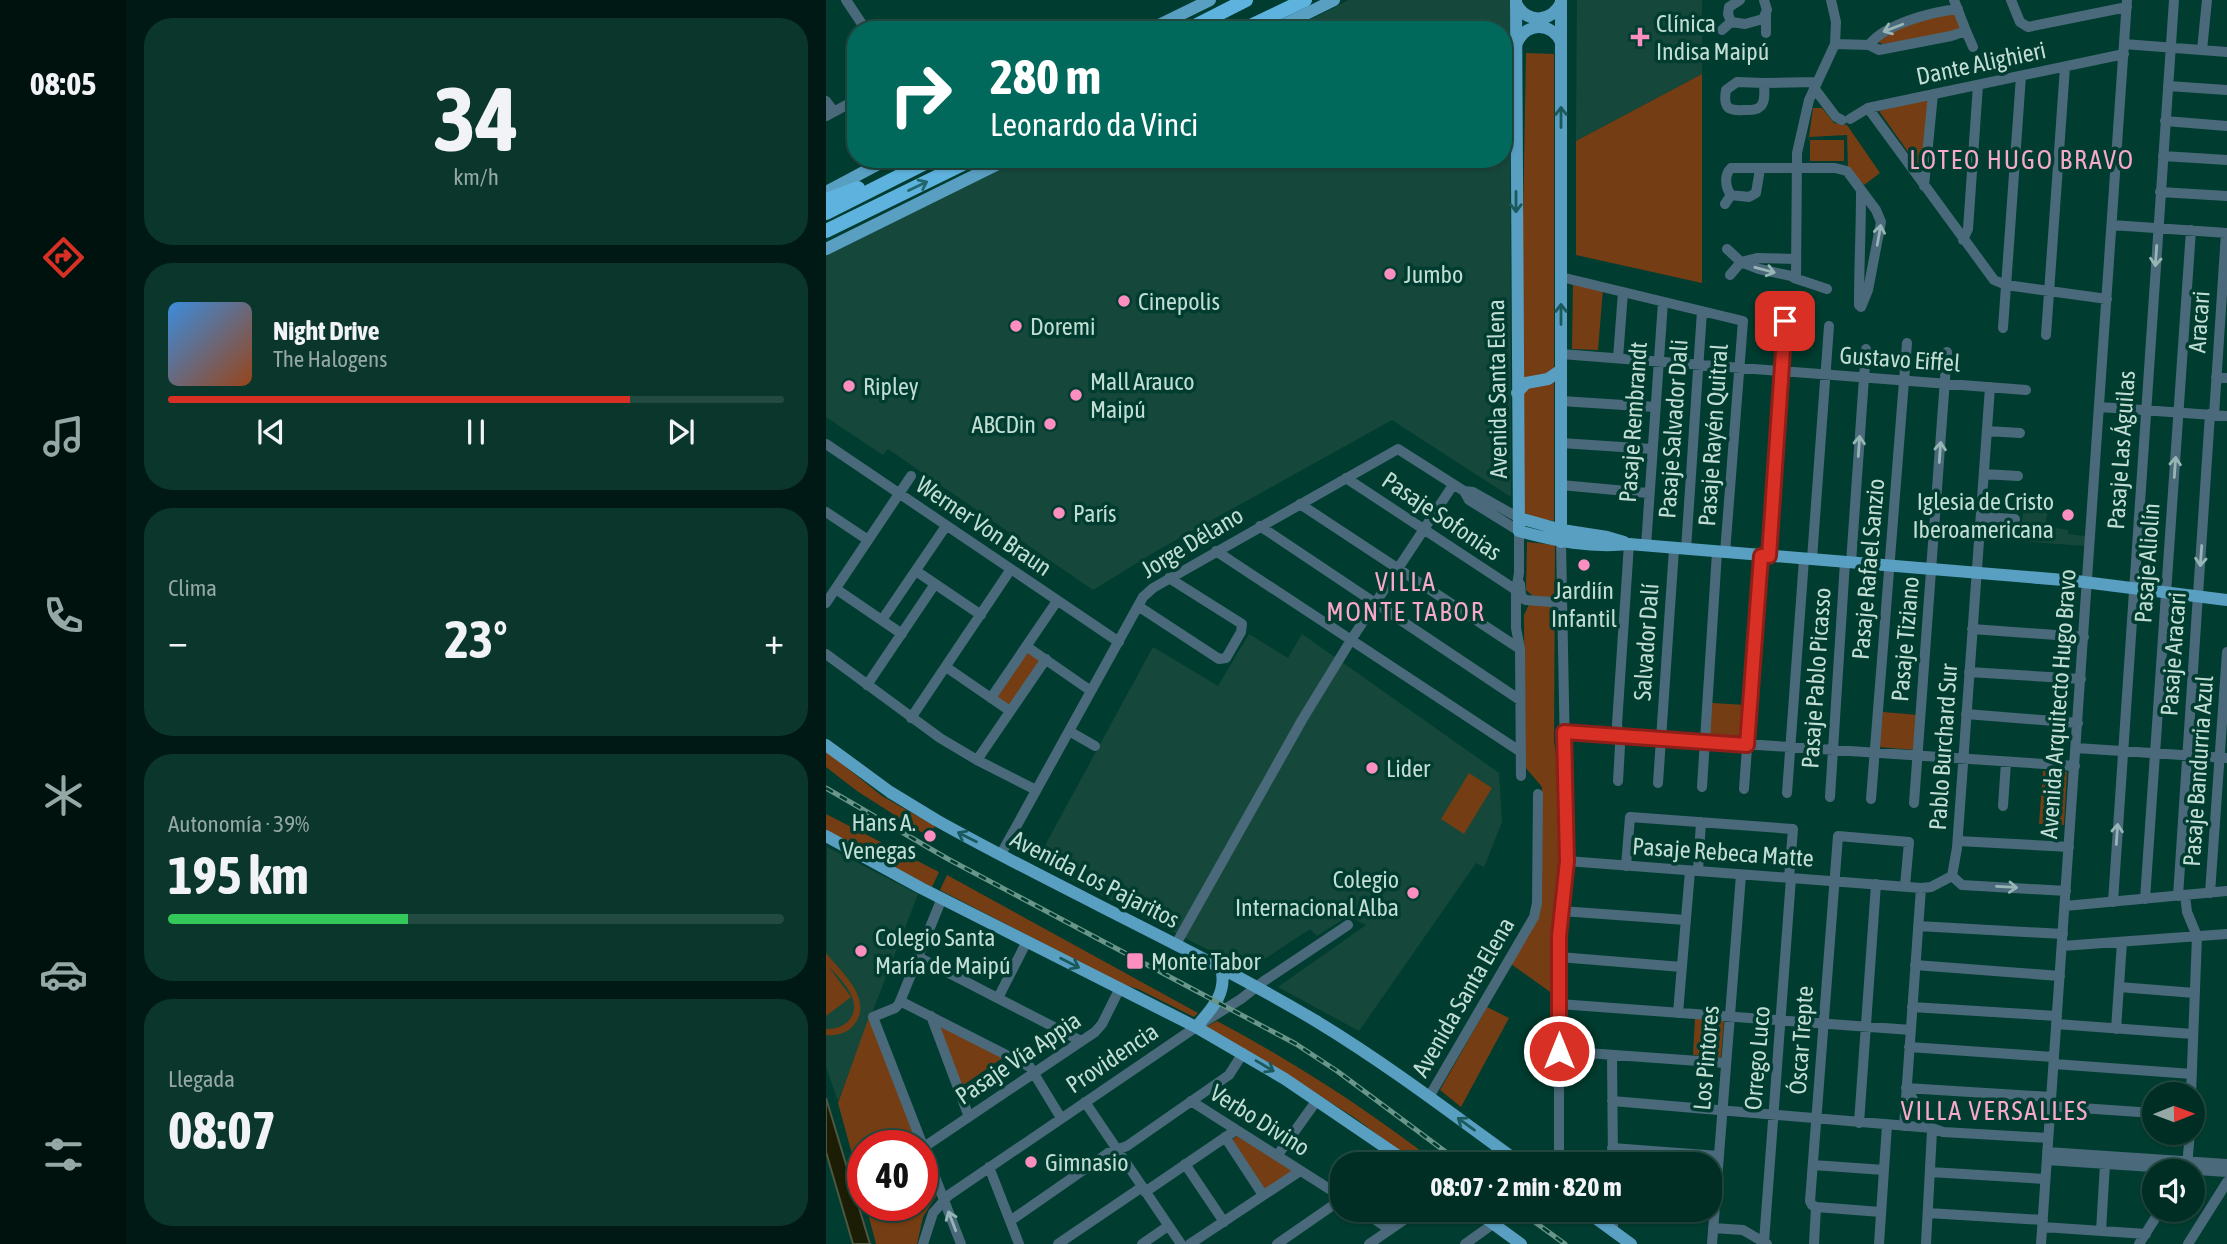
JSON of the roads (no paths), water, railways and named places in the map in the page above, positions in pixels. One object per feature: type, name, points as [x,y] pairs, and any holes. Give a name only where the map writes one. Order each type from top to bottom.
[{"type":"highway","points":[[1220,13],[1236,0]]},
{"type":"highway","points":[[1204,21],[1246,0]]},
{"type":"highway","points":[[1261,21],[1304,0]]},
{"type":"highway","points":[[826,200],[910,168]]},
{"type":"highway","points":[[826,213],[915,168]]},
{"type":"highway","points":[[826,231],[956,168]]},
{"type":"main road","points":[[1167,21],[1210,0]]},
{"type":"main road","points":[[1291,21],[1334,0]]},
{"type":"main road","points":[[1516,1],[1522,12],[1537,19],[1552,15],[1561,1]]},
{"type":"main road","name":"Avenida Santa Elena","points":[[1516,1],[1519,524]]},
{"type":"main road","points":[[1561,1],[1562,536]]},
{"type":"main road","points":[[1517,44],[1522,34],[1538,27],[1550,29],[1562,43]]},
{"type":"main road","points":[[826,192],[871,168]]},
{"type":"main road","points":[[826,249],[990,168]]},
{"type":"main road","points":[[1517,355],[1525,371],[1553,386],[1561,398]]},
{"type":"main road","points":[[1517,393],[1526,383],[1553,377],[1561,370]]},
{"type":"main road","points":[[1519,524],[1605,546],[1629,544],[1931,569],[2088,583],[2227,600]]},
{"type":"main road","name":"Avenida Los Pajaritos","points":[[826,746],[917,808],[1221,968],[1347,1041],[1505,1152]]},
{"type":"main road","points":[[826,836],[1243,1053],[1393,1152]]},
{"type":"main road","points":[[1196,1027],[1220,995],[1223,982],[1221,968]]},
{"type":"main road","points":[[1490,1222],[1521,1244]]},
{"type":"main road","points":[[1601,1222],[1630,1244]]},
{"type":"street","points":[[846,0],[860,21]]},
{"type":"street","points":[[1731,22],[1728,3],[1740,0]]},
{"type":"street","points":[[1764,0],[1766,33]]},
{"type":"street","points":[[1795,278],[1796,169],[1802,125],[1815,85],[1835,44],[1836,22],[1831,0]]},
{"type":"street","points":[[2011,0],[2020,22],[2024,26],[2032,27],[2127,3]]},
{"type":"street","name":"Pasaje Las Águilas","points":[[2113,902],[2174,0]]},
{"type":"street","points":[[2203,50],[2207,0]]},
{"type":"street","name":"Avenida Arquitecto Hugo Bravo","points":[[2041,1244],[2127,3]]},
{"type":"street","points":[[1868,45],[1877,34],[1956,4],[1973,47]]},
{"type":"street","points":[[1722,30],[1731,22],[1745,24],[1761,21],[1766,14]]},
{"type":"street","points":[[1835,44],[1868,45],[1879,50],[1966,31]]},
{"type":"street","name":"Dante Alighieri","points":[[1815,85],[1836,117],[1846,119],[1867,108],[2065,66],[2124,49],[2170,48],[2227,52]]},
{"type":"street","points":[[2046,335],[2065,66]]},
{"type":"street","points":[[1723,74],[1727,88],[1725,113],[1758,109],[1763,102],[1765,83]]},
{"type":"street","points":[[2004,328],[2021,76]]},
{"type":"street","points":[[1727,88],[1737,82],[1815,85]]},
{"type":"street","points":[[1963,240],[1968,229],[1978,85]]},
{"type":"street","points":[[2168,86],[2227,90]]},
{"type":"street","points":[[1924,186],[1933,94]]},
{"type":"street","points":[[826,101],[830,114],[847,105]]},
{"type":"street","points":[[1867,108],[1992,279],[2006,285],[2107,299]]},
{"type":"street","points":[[2165,121],[2227,126]]},
{"type":"street","points":[[2163,156],[2227,160]]},
{"type":"street","points":[[1721,159],[1729,170],[1726,184],[1728,200],[1749,197],[1756,193],[1760,169]]},
{"type":"street","points":[[1729,170],[1735,167],[1844,169],[1877,210],[1881,220],[1874,264],[1861,307],[1858,290],[1861,264],[1861,193]]},
{"type":"street","points":[[2160,192],[2227,196]]},
{"type":"street","points":[[2112,225],[2226,233]]},
{"type":"street","name":"Pasaje Aliolín","points":[[2145,899],[2191,230]]},
{"type":"street","name":"Aracari","points":[[2212,414],[2222,377],[2226,233]]},
{"type":"street","points":[[1727,249],[1745,265],[1827,289]]},
{"type":"street","points":[[1730,275],[1741,262],[1757,258],[1796,259]]},
{"type":"street","points":[[1861,264],[1874,264]]},
{"type":"street","points":[[1561,277],[1702,311]]},
{"type":"street","points":[[1618,358],[1623,292]]},
{"type":"street","name":"Pasaje Rembrandt","points":[[1646,546],[1663,302]]},
{"type":"street","name":"Pasaje Rayén Quitral","points":[[1702,311],[1743,321],[1702,787]]},
{"type":"street","name":"Pasaje Salvador Dali","points":[[1680,549],[1702,311]]},
{"type":"street","points":[[1744,789],[1783,371],[1785,321]]},
{"type":"street","points":[[1787,793],[1829,326]]},
{"type":"street","name":"Pasaje Rafael Sanzio","points":[[1871,799],[1907,343]]},
{"type":"street","name":"Pasaje Pablo Picasso","points":[[1830,797],[1866,349]]},
{"type":"street","name":"Pasaje Tiziano","points":[[1914,803],[1947,352]]},
{"type":"street","name":"Gustavo Eiffel","points":[[1561,354],[2026,390]]},
{"type":"street","name":"Pablo Burchard Sur","points":[[1952,876],[1958,841],[1990,387]]},
{"type":"street","points":[[1561,398],[1655,407]]},
{"type":"street","points":[[2100,407],[2227,415]]},
{"type":"street","name":"Pasaje Aracari","points":[[2192,1082],[2197,936],[2182,895],[2188,755],[2212,414]]},
{"type":"street","points":[[1987,431],[2020,433]]},
{"type":"street","points":[[1561,443],[1652,449]]},
{"type":"street","points":[[826,459],[829,446]]},
{"type":"street","name":"Werner Von Braun","points":[[829,446],[1119,642]]},
{"type":"street","name":"Jorge Délano","points":[[1001,854],[1148,592],[1398,449],[1453,485]]},
{"type":"street","points":[[1984,474],[2018,476]]},
{"type":"street","points":[[826,603],[911,476]]},
{"type":"street","name":"Pasaje Sofonias","points":[[1346,478],[1516,590]]},
{"type":"street","points":[[1176,944],[1302,720],[1453,485],[1473,492],[1519,524]]},
{"type":"street","points":[[1561,485],[1648,493]]},
{"type":"street","points":[[1300,503],[1519,644],[1523,610],[1530,602]]},
{"type":"street","points":[[826,512],[868,540]]},
{"type":"street","points":[[1980,517],[2015,519]]},
{"type":"street","name":"Avenida Santa Elena","points":[[1519,524],[1516,628],[1519,644],[1521,776]]},
{"type":"street","points":[[882,621],[946,526]]},
{"type":"street","points":[[1260,526],[1520,700]]},
{"type":"street","points":[[1559,1152],[1559,957],[1567,861],[1562,536]]},
{"type":"street","points":[[1618,781],[1629,544]]},
{"type":"street","name":"Salvador Dalí","points":[[1658,783],[1660,739],[1680,549]]},
{"type":"street","points":[[1216,551],[1521,752]]},
{"type":"street","points":[[911,718],[1011,569]]},
{"type":"street","points":[[916,571],[981,615]]},
{"type":"street","points":[[1519,573],[1521,595],[1530,602],[1549,601],[1563,611]]},
{"type":"street","points":[[1138,606],[1219,659],[1226,658],[1242,627],[1240,622],[1169,578]]},
{"type":"street","points":[[867,685],[935,584]]},
{"type":"street","points":[[1549,601],[1562,588]]},
{"type":"street","points":[[835,589],[902,634]]},
{"type":"street","points":[[991,698],[1057,601]]},
{"type":"street","points":[[1972,629],[2084,637]]},
{"type":"street","points":[[1026,646],[1091,691]]},
{"type":"street","name":"Pasaje Bandurria Azul","points":[[2210,893],[2223,757],[2227,652]]},
{"type":"street","points":[[826,654],[911,718],[977,760],[1036,790]]},
{"type":"street","points":[[977,760],[1045,659]]},
{"type":"street","points":[[946,667],[1010,711]]},
{"type":"street","points":[[1969,672],[2081,679]]},
{"type":"street","points":[[1966,714],[2078,723]]},
{"type":"street","points":[[1069,731],[1095,746]]},
{"type":"street","points":[[1564,732],[2075,766]]},
{"type":"street","points":[[2076,748],[2223,757]]},
{"type":"street","points":[[2003,806],[2006,762]]},
{"type":"street","name":"Avenida Santa Elena","points":[[1429,1097],[1534,917],[1537,903],[1538,794]]},
{"type":"street","points":[[1626,866],[1630,817],[1701,822],[1686,920],[1678,1013]]},
{"type":"street","name":"Orrego Luco","points":[[1701,822],[1793,829],[1765,1243]]},
{"type":"street","name":"Óscar Trepte","points":[[1814,1244],[1816,1208],[1810,1201],[1838,836],[1909,842],[1905,886]]},
{"type":"street","points":[[1958,841],[2069,848]]},
{"type":"street","name":"Pasaje Rebeca Matte","points":[[1567,861],[1921,887]]},
{"type":"street","name":"Los Pintores","points":[[1719,1152],[1741,875]]},
{"type":"street","points":[[1904,1126],[1921,887],[1931,887],[1952,876],[1962,885],[2066,891]]},
{"type":"street","points":[[1859,1123],[1876,884]]},
{"type":"street","points":[[2065,906],[2227,891]]},
{"type":"street","points":[[917,1130],[873,1017],[895,1008],[900,1001],[942,898]]},
{"type":"street","points":[[1561,911],[1686,920]]},
{"type":"street","name":"Providencia","points":[[923,1244],[930,1218],[943,1199],[1348,925]]},
{"type":"street","points":[[1918,926],[2062,940],[2122,942],[2227,934]]},
{"type":"street","points":[[998,998],[1027,941]]},
{"type":"street","points":[[2116,1029],[2122,942]]},
{"type":"street","points":[[918,957],[1081,1041]]},
{"type":"street","points":[[1559,957],[1682,967]]},
{"type":"street","points":[[1915,965],[2060,975]]},
{"type":"street","points":[[2119,987],[2194,993]]},
{"type":"street","name":"Pasaje Vía Appia","points":[[938,1138],[1100,1027],[1120,988]]},
{"type":"street","points":[[900,1001],[1028,1065],[1061,1118]]},
{"type":"street","points":[[1559,1004],[1911,1030]]},
{"type":"street","points":[[1912,1007],[2057,1020],[2116,1029],[2193,1034]]},
{"type":"street","points":[[931,1016],[969,1117]]},
{"type":"street","points":[[1909,1047],[2192,1074]]},
{"type":"street","points":[[1559,1051],[1726,1063]]},
{"type":"street","points":[[1010,1221],[1108,1153],[1127,1146],[1229,1076],[1243,1053]]},
{"type":"street","points":[[1612,1055],[1612,1152]]},
{"type":"street","points":[[1906,1088],[2142,1112]]},
{"type":"street","points":[[1906,1088],[1931,1128],[1926,1244]]},
{"type":"street","points":[[1277,1156],[1317,1100]]},
{"type":"street","name":"Verbo Divino","points":[[1191,1101],[1330,1190]]},
{"type":"street","points":[[1612,1101],[1931,1128],[1943,1132],[2048,1138]]},
{"type":"street","points":[[1085,1102],[1181,1244]]},
{"type":"street","points":[[1878,1244],[1887,1125]]},
{"type":"street","points":[[1058,1244],[1236,1130]]},
{"type":"street","points":[[1225,1138],[1263,1195]]},
{"type":"street","points":[[1612,1148],[1666,1152]]},
{"type":"street","points":[[2047,1156],[2142,1163]]},
{"type":"street","points":[[2047,1156],[2105,1164],[2142,1165]]},
{"type":"street","points":[[1185,1164],[1224,1222]]},
{"type":"street","points":[[2101,1231],[2105,1164]]},
{"type":"street","points":[[2205,1166],[2227,1164]]},
{"type":"street","points":[[1813,1165],[1884,1170]]},
{"type":"street","points":[[989,1167],[1019,1244]]},
{"type":"street","points":[[2205,1169],[2227,1172]]},
{"type":"street","points":[[1190,1244],[1300,1171]]},
{"type":"street","points":[[1930,1171],[2046,1179]]},
{"type":"street","points":[[2189,1244],[2227,1182]]},
{"type":"street","points":[[938,1185],[961,1244]]},
{"type":"street","points":[[1277,1244],[1330,1206]]},
{"type":"street","points":[[1816,1208],[1881,1212]]},
{"type":"street","points":[[1928,1213],[2146,1234]]},
{"type":"street","points":[[1376,1222],[1387,1231],[1392,1244]]},
{"type":"street","points":[[1369,1244],[1400,1222]]},
{"type":"street","points":[[1613,1222],[1613,1231]]},
{"type":"street","name":"Los Pintores","points":[[1712,1244],[1713,1222]]},
{"type":"street","points":[[2139,1244],[2153,1222]]},
{"type":"street","points":[[1465,1244],[1493,1224]]},
{"type":"street","points":[[1142,1244],[1168,1226]]},
{"type":"street","points":[[1713,1228],[1743,1230],[1765,1243]]},
{"type":"railway","points":[[826,788],[948,859],[1296,1044],[1446,1152]]},
{"type":"railway","points":[[1535,1222],[1565,1244]]},
{"type":"place","name":"Clínica Indisa Maipú","points":[[1640,37]]},
{"type":"place","name":"Jumbo","points":[[1390,274]]},
{"type":"place","name":"Cinepolis","points":[[1124,301]]},
{"type":"place","name":"Doremi","points":[[1016,326]]},
{"type":"place","name":"Ripley","points":[[849,386]]},
{"type":"place","name":"Mall Arauco Maipú","points":[[1076,395]]},
{"type":"place","name":"ABCDin","points":[[1050,424]]},
{"type":"place","name":"París","points":[[1059,513]]},
{"type":"place","name":"Iglesia de Cristo Iberoamericana","points":[[2068,515]]},
{"type":"place","name":"Jardiín Infantil","points":[[1584,565]]},
{"type":"place","name":"Lider","points":[[1372,768]]},
{"type":"place","name":"Hans A. Venegas","points":[[930,836]]},
{"type":"place","name":"Colegio Internacional Alba","points":[[1413,893]]},
{"type":"place","name":"Colegio Santa María de Maipú","points":[[861,951]]},
{"type":"place","name":"Monte Tabor","points":[[1135,961]]},
{"type":"place","name":"Gimnasio","points":[[1031,1162]]},
{"type":"district","name":"LOTEO HUGO BRAVO","points":[[2022,160]]},
{"type":"district","name":"VILLA MONTE TABOR","points":[[1406,597]]},
{"type":"district","name":"VILLA VERSALLES","points":[[1995,1111]]}]
